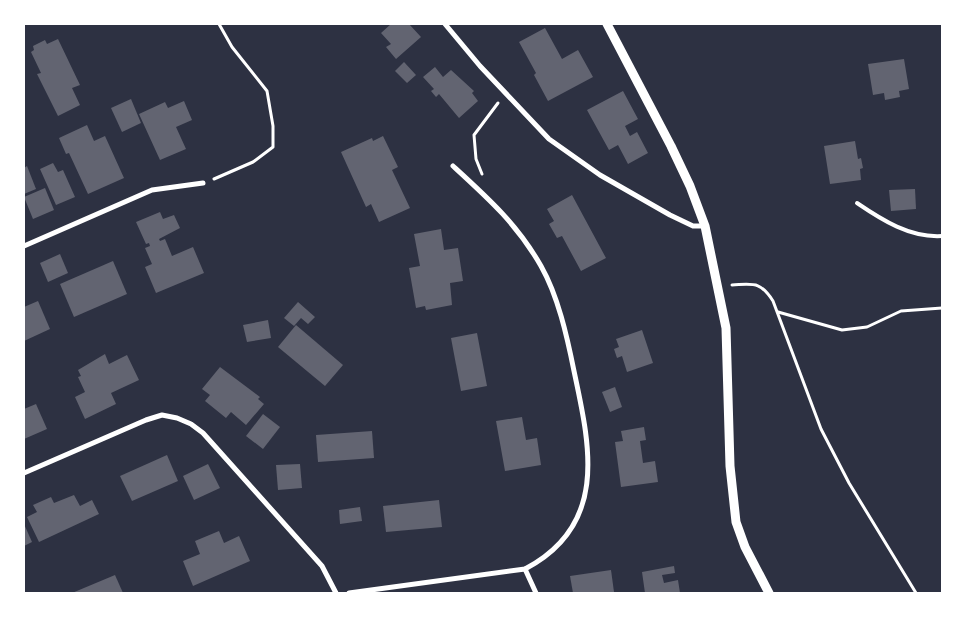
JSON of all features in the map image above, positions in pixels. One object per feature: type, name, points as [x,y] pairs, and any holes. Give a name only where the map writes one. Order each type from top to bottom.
[{"type":"street","points":[[445,24],[505,93],[549,139],[600,175],[683,222],[693,226],[705,226]]},
{"type":"street","points":[[607,24],[682,170],[705,226],[726,328],[732,496],[736,522],[745,547],[769,593]]},
{"type":"street","points":[[349,593],[525,569],[550,554],[574,524],[584,500],[589,475],[587,432],[570,354],[550,286],[528,245],[506,215],[453,166]]},
{"type":"street","points":[[24,246],[152,190],[204,183]]},
{"type":"street","points":[[24,473],[146,420],[162,415],[177,418],[191,424],[203,433],[247,480],[322,566],[336,593]]},
{"type":"street","points":[[525,569],[536,593]]},
{"type":"lane","points":[[857,203],[883,221],[932,237],[942,236]]},
{"type":"path","points":[[204,183],[253,162],[273,147],[274,126],[267,92],[232,47],[219,24]]},
{"type":"path","points":[[490,199],[476,159],[474,135],[505,93]]},
{"type":"path","points":[[718,286],[752,284],[760,286],[773,301],[821,429],[849,483],[916,593]]},
{"type":"path","points":[[777,312],[842,330],[867,327],[901,311],[942,308]]},
{"type":"building","points":[[391,24],[409,24],[421,37],[396,59],[386,47],[391,44],[381,33]]},
{"type":"building","points":[[545,28],[562,59],[578,50],[593,77],[548,101],[534,75],[536,73],[519,42]]},
{"type":"building","points":[[58,39],[80,85],[72,88],[80,105],[58,116],[37,74],[41,73],[31,52],[34,50],[33,46],[45,40],[47,44]]},
{"type":"building","points":[[904,59],[909,89],[899,91],[900,97],[885,100],[884,93],[873,95],[868,64]]},
{"type":"building","points":[[404,62],[416,75],[407,83],[395,71]]},
{"type":"building","points":[[435,67],[443,77],[451,70],[474,91],[472,93],[478,101],[459,118],[439,94],[436,97],[431,91],[434,89],[423,77]]},
{"type":"building","points":[[623,91],[638,119],[625,126],[630,136],[637,132],[648,153],[628,164],[618,145],[609,150],[587,110]]},
{"type":"building","points":[[131,99],[141,123],[122,132],[111,108]]},
{"type":"building","points":[[184,101],[192,120],[176,127],[186,149],[160,160],[139,114],[165,102],[168,108]]},
{"type":"building","points":[[87,125],[94,141],[105,136],[124,178],[88,194],[69,153],[66,154],[59,138]]},
{"type":"building","points":[[383,136],[398,167],[392,170],[410,208],[379,222],[371,204],[366,207],[341,152],[372,138],[373,141]]},
{"type":"building","points":[[855,141],[858,159],[861,158],[863,168],[860,169],[861,180],[830,184],[824,146]]},
{"type":"building","points":[[53,163],[58,172],[63,170],[75,197],[56,205],[40,169]]},
{"type":"building","points":[[27,166],[36,189],[24,194],[24,168]]},
{"type":"building","points":[[45,188],[54,210],[33,219],[24,197]]},
{"type":"building","points":[[915,189],[916,209],[891,211],[889,190]]},
{"type":"building","points":[[572,195],[606,258],[581,271],[562,236],[557,238],[549,224],[554,221],[547,209]]},
{"type":"building","points":[[160,212],[163,219],[174,215],[180,228],[159,239],[160,241],[165,239],[172,256],[193,247],[204,273],[156,293],[145,267],[152,264],[145,248],[150,246],[149,243],[146,244],[136,222]]},
{"type":"building","points":[[441,229],[444,250],[458,248],[463,281],[450,283],[452,305],[426,310],[425,306],[416,308],[409,268],[420,266],[414,234]]},
{"type":"building","points":[[60,254],[68,273],[48,282],[40,263]]},
{"type":"building","points":[[113,261],[127,294],[74,317],[60,284]]},
{"type":"building","points":[[38,301],[50,329],[24,341],[24,307]]},
{"type":"building","points":[[298,302],[315,317],[308,324],[301,318],[294,326],[284,318]]},
{"type":"building","points":[[268,320],[271,338],[247,342],[243,325]]},
{"type":"building","points":[[296,325],[343,365],[325,386],[278,347]]},
{"type":"building","points":[[642,330],[653,363],[627,372],[622,356],[617,358],[614,349],[619,347],[616,339]]},
{"type":"building","points":[[477,333],[487,386],[461,391],[451,338]]},
{"type":"building","points":[[105,354],[109,364],[127,355],[139,380],[111,393],[116,404],[85,419],[75,397],[85,392],[78,377],[81,376],[78,370]]},
{"type":"building","points":[[220,367],[260,397],[258,399],[264,404],[246,425],[231,412],[226,418],[205,401],[210,395],[202,389]]},
{"type":"building","points":[[615,387],[622,407],[610,412],[602,392]]},
{"type":"building","points":[[36,404],[47,429],[24,439],[24,409]]},
{"type":"building","points":[[263,414],[280,427],[263,449],[246,436]]},
{"type":"building","points":[[522,417],[526,440],[537,438],[541,465],[505,471],[496,421]]},
{"type":"building","points":[[644,427],[646,440],[640,441],[643,463],[655,461],[658,482],[621,487],[615,442],[623,441],[621,431]]},
{"type":"building","points":[[372,431],[374,458],[318,462],[316,435]]},
{"type":"building","points":[[167,455],[178,481],[132,501],[120,476]]},
{"type":"building","points":[[208,464],[220,488],[194,500],[183,476]]},
{"type":"building","points":[[300,464],[302,488],[278,490],[276,465]]},
{"type":"building","points":[[74,495],[80,506],[92,500],[99,514],[39,542],[27,517],[37,512],[33,505],[51,497],[54,503]]},
{"type":"building","points":[[439,500],[442,527],[386,532],[383,506]]},
{"type":"building","points":[[360,507],[362,521],[340,524],[339,510]]},
{"type":"building","points":[[24,524],[32,542],[24,546]]},
{"type":"building","points":[[219,531],[224,543],[239,536],[250,561],[193,586],[183,561],[200,554],[195,541]]},
{"type":"building","points":[[674,566],[675,573],[662,575],[664,583],[678,580],[680,593],[645,593],[642,572]]},
{"type":"building","points":[[611,570],[614,592],[573,593],[570,576]]},
{"type":"building","points":[[115,575],[123,593],[72,593]]}]
